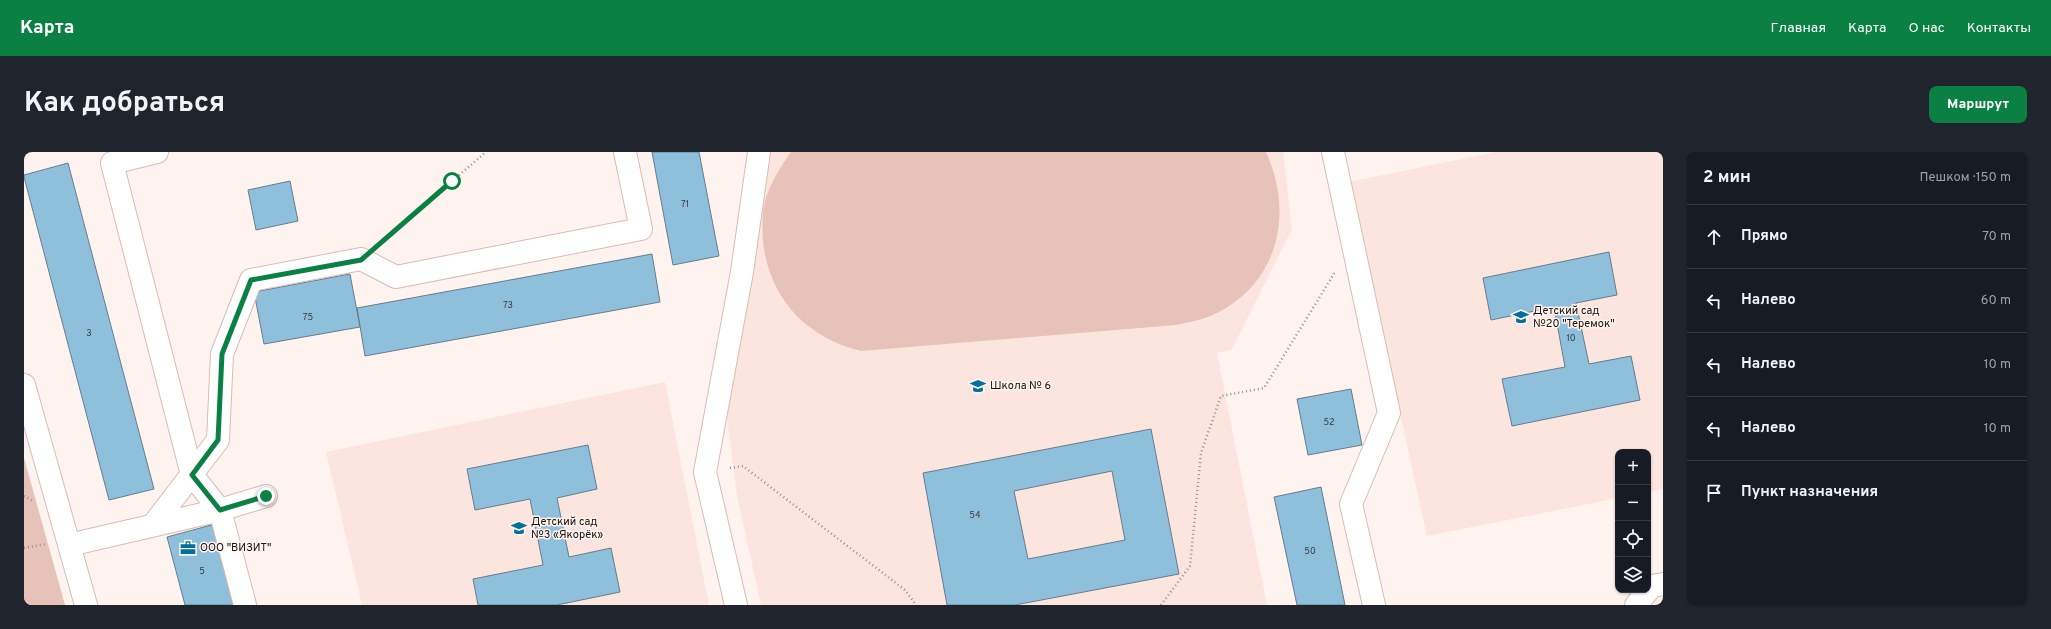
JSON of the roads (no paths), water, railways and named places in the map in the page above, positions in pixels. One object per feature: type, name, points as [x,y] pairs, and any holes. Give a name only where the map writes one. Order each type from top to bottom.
[{"type":"lane","points":[[157,152],[112,163],[192,475],[220,510],[245,605]]},
{"type":"lane","points":[[153,525],[218,440],[222,354],[251,280],[361,260],[396,277],[641,229],[625,152]]},
{"type":"lane","points":[[736,605],[705,472],[742,272],[759,152]]},
{"type":"lane","points":[[1333,152],[1389,414],[1351,504],[1374,605]]},
{"type":"lane","points":[[24,385],[86,605]]},
{"type":"lane","points":[[69,546],[220,510],[266,496]]},
{"type":"lane","points":[[1636,605],[1652,586],[1663,584]]},
{"type":"place","name":"Детский сад №20 \"Теремок\"","points":[[1521,317]]},
{"type":"place","name":"Школа № 6","points":[[978,386]]},
{"type":"place","name":"Детский сад №3 «Якорёк»","points":[[519,528]]},
{"type":"place","name":"ООО \"ВИЗИТ\"","points":[[188,548]]}]
